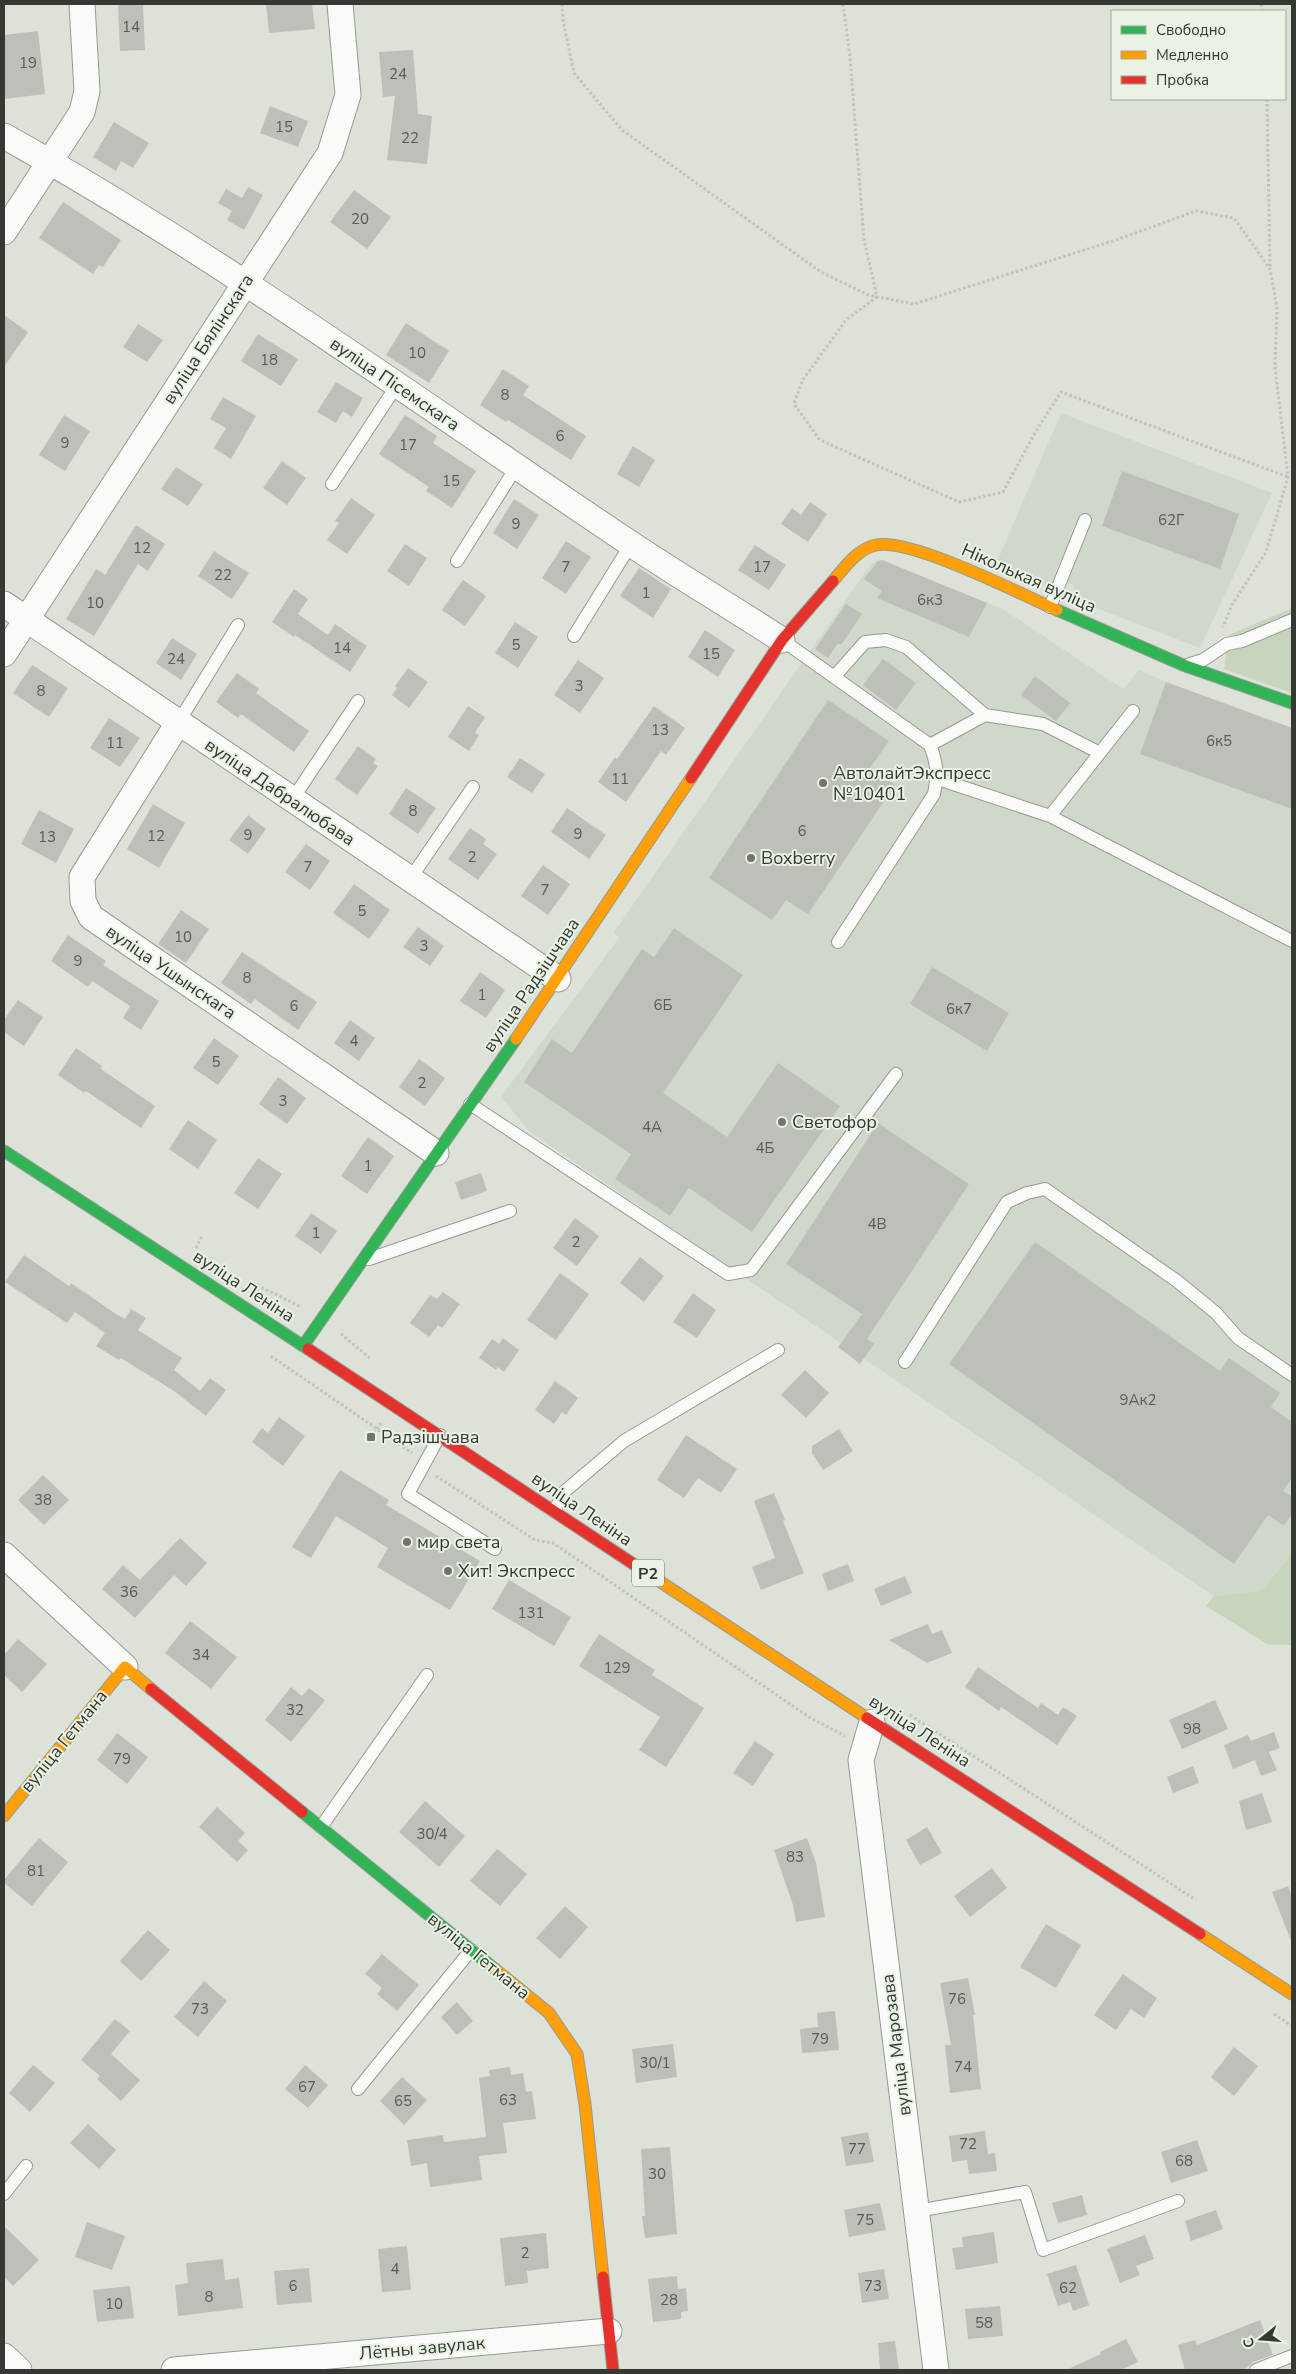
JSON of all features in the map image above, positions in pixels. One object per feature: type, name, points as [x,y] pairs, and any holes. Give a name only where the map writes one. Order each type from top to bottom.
[{"type":"street","points":[[4,232],[82,112],[87,91],[82,4]]},
{"type":"street","name":"вуліца Бялінскага","points":[[4,654],[330,153],[348,95],[340,4]]},
{"type":"street","name":"вуліца Пісемскага","points":[[4,136],[245,281],[631,544],[782,640]]},
{"type":"street","name":"Ніколькая вуліца","points":[[782,640],[854,556],[875,545],[892,544],[920,550],[1183,665],[1292,703]]},
{"type":"street","name":"вуліца Дабралюбава","points":[[4,604],[26,621],[558,979]]},
{"type":"street","name":"вуліца Радзішчава","points":[[303,1346],[558,979],[782,640]]},
{"type":"street","name":"вуліца Ушынскага","points":[[178,723],[82,877],[83,901],[91,917],[436,1153]]},
{"type":"street","name":"вуліца Леніна","points":[[4,1151],[440,1435],[872,1722],[1292,1994]]},
{"type":"street","name":"вуліца Гетмана","points":[[4,1555],[125,1667],[549,2013],[577,2054],[585,2104],[613,2370]]},
{"type":"street","name":"вуліца Гетмана","points":[[4,1816],[125,1667]]},
{"type":"street","name":"вуліца Марозава","points":[[872,1722],[861,1760],[936,2370]]},
{"type":"street","name":"Лётны завулак","points":[[174,2370],[609,2331]]},
{"type":"street","points":[[4,2356],[19,2370]]},
{"type":"lane","points":[[332,484],[397,385]]},
{"type":"lane","points":[[457,561],[517,466]]},
{"type":"lane","points":[[1050,606],[1085,520]]},
{"type":"lane","points":[[574,636],[631,544]]},
{"type":"lane","points":[[1183,665],[1203,660],[1227,644],[1242,641],[1292,620]]},
{"type":"lane","points":[[178,723],[238,625]]},
{"type":"lane","points":[[782,640],[930,745],[936,761],[938,779],[934,794],[838,942]]},
{"type":"lane","points":[[834,677],[865,642],[886,640],[906,647],[985,715],[1043,724],[1100,753]]},
{"type":"lane","points":[[292,800],[358,701]]},
{"type":"lane","points":[[1050,816],[1133,711]]},
{"type":"lane","points":[[930,745],[985,715]]},
{"type":"lane","points":[[938,779],[1050,816],[1292,941]]},
{"type":"lane","points":[[410,879],[473,788]]},
{"type":"lane","points":[[470,1104],[728,1274],[751,1270],[896,1074]]},
{"type":"lane","points":[[905,1362],[1007,1202],[1027,1193],[1045,1189],[1178,1281],[1216,1313],[1238,1338],[1292,1375]]},
{"type":"lane","points":[[362,1261],[510,1212]]},
{"type":"lane","points":[[554,1511],[565,1491],[624,1441],[778,1350]]},
{"type":"lane","points":[[440,1435],[408,1494],[495,1549]]},
{"type":"lane","points":[[321,1827],[427,1675]]},
{"type":"lane","points":[[358,2089],[471,1950]]},
{"type":"lane","points":[[4,2194],[26,2166]]},
{"type":"lane","points":[[917,2211],[1025,2192],[1043,2250],[1178,2201]]},
{"type":"lane","points":[[1256,2370],[1292,2356]]},
{"type":"path","points":[[562,4],[563,20],[574,72],[622,130],[821,272],[868,295],[914,304],[1119,239],[1196,211],[1234,218],[1270,268]]},
{"type":"path","points":[[843,4],[850,57],[864,240],[877,297]]},
{"type":"path","points":[[1210,655],[1232,605],[1266,552],[1288,477],[1275,367],[1276,307],[1270,268],[1266,100]]},
{"type":"path","points":[[877,297],[846,320],[802,381],[794,404],[820,440],[959,502],[1004,492],[1036,431],[1061,392],[1288,477]]},
{"type":"path","points":[[266,1353],[411,1452],[422,1467],[535,1540],[553,1544],[809,1717],[865,1748]]},
{"type":"path","points":[[1268,2010],[1292,2026]]},
{"type":"shaded area","points":[[1061,413],[1272,493],[1200,648],[1078,601],[1073,585],[1056,579],[1048,587],[996,564]]},
{"type":"shaded area","points":[[879,559],[1003,609],[1123,689],[1139,670],[1166,682],[1292,728],[1292,1554],[1261,1591],[1214,1596],[530,1132],[501,1097],[619,938],[614,932],[871,564]]},
{"type":"shaded area","points":[[1292,608],[1292,693],[1224,669],[1229,635]]},
{"type":"shaded area","points":[[1292,1554],[1292,1645],[1269,1645],[1206,1606],[1214,1596],[1261,1591]]},
{"type":"building","points":[[143,4],[145,50],[120,51],[118,5]]},
{"type":"building","points":[[266,4],[312,4],[315,29],[269,33]]},
{"type":"building","points":[[38,31],[45,94],[4,99],[4,35]]},
{"type":"building","points":[[413,50],[418,114],[432,116],[427,164],[387,160],[395,96],[383,97],[379,52]]},
{"type":"building","points":[[270,106],[308,121],[298,147],[260,133]]},
{"type":"building","points":[[114,122],[149,143],[133,168],[121,161],[116,171],[93,157]]},
{"type":"building","points":[[248,187],[263,195],[244,230],[227,220],[232,211],[218,203],[226,189],[242,198]]},
{"type":"building","points":[[354,190],[391,217],[367,249],[330,222]]},
{"type":"building","points":[[63,202],[121,240],[103,267],[99,265],[93,274],[39,238]]},
{"type":"building","points":[[4,315],[28,332],[4,367]]},
{"type":"building","points":[[406,323],[449,351],[429,383],[386,355]]},
{"type":"building","points":[[138,324],[163,340],[147,362],[123,347]]},
{"type":"building","points":[[258,334],[298,359],[281,386],[241,361]]},
{"type":"building","points":[[503,369],[529,386],[523,395],[586,436],[571,460],[508,420],[506,422],[480,405]]},
{"type":"building","points":[[336,382],[363,398],[352,417],[343,411],[336,423],[317,412]]},
{"type":"building","points":[[223,397],[256,416],[231,459],[214,448],[226,428],[210,419]]},
{"type":"building","points":[[64,415],[90,431],[65,471],[39,455]]},
{"type":"building","points":[[405,415],[437,436],[433,443],[476,471],[452,508],[426,491],[429,487],[379,454]]},
{"type":"building","points":[[633,446],[655,460],[639,487],[617,474]]},
{"type":"building","points":[[282,461],[306,478],[287,505],[263,488]]},
{"type":"building","points":[[176,467],[203,484],[188,506],[161,489]]},
{"type":"building","points":[[1122,471],[1239,514],[1220,569],[1102,526]]},
{"type":"building","points":[[351,498],[375,515],[347,554],[327,540],[339,523],[335,521]]},
{"type":"building","points":[[514,499],[539,515],[517,549],[493,533]]},
{"type":"building","points":[[810,502],[827,514],[808,542],[781,524],[792,508],[801,515]]},
{"type":"building","points":[[136,525],[165,544],[148,571],[138,564],[94,636],[66,619],[96,569],[105,575]]},
{"type":"building","points":[[566,541],[591,557],[566,594],[542,578]]},
{"type":"building","points":[[405,544],[427,558],[409,586],[387,571]]},
{"type":"building","points":[[755,545],[786,565],[769,590],[738,570]]},
{"type":"building","points":[[214,551],[249,573],[232,599],[198,576]]},
{"type":"building","points":[[882,560],[987,603],[969,637],[877,598],[882,591],[864,579],[877,562]]},
{"type":"building","points":[[639,568],[671,589],[653,618],[620,596]]},
{"type":"building","points":[[463,580],[486,596],[465,626],[442,610]]},
{"type":"building","points":[[294,589],[308,599],[298,614],[328,635],[335,624],[367,646],[350,672],[272,622]]},
{"type":"building","points":[[846,604],[862,614],[841,645],[838,643],[828,658],[815,649]]},
{"type":"building","points":[[515,622],[538,637],[518,668],[495,653]]},
{"type":"building","points":[[705,630],[735,650],[718,677],[688,657]]},
{"type":"building","points":[[172,638],[197,654],[181,680],[156,663]]},
{"type":"building","points":[[883,659],[916,683],[896,710],[863,685]]},
{"type":"building","points":[[578,660],[604,678],[580,713],[554,695]]},
{"type":"building","points":[[32,665],[68,688],[49,717],[13,693]]},
{"type":"building","points":[[408,668],[428,682],[409,708],[392,695],[397,688],[395,686]]},
{"type":"building","points":[[237,673],[259,689],[256,693],[309,731],[294,752],[241,714],[238,718],[216,702]]},
{"type":"building","points":[[1035,676],[1070,703],[1056,721],[1021,695]]},
{"type":"building","points":[[1166,682],[1292,728],[1292,809],[1140,754]]},
{"type":"building","points":[[828,700],[889,741],[870,768],[895,785],[808,914],[786,900],[772,920],[709,878]]},
{"type":"building","points":[[468,706],[485,717],[475,733],[479,735],[469,751],[448,737]]},
{"type":"building","points":[[654,706],[685,728],[666,755],[661,751],[626,802],[598,782],[615,757],[617,759]]},
{"type":"building","points":[[109,718],[140,738],[120,767],[90,748]]},
{"type":"building","points":[[358,746],[376,759],[373,763],[378,766],[357,795],[335,779]]},
{"type":"building","points":[[520,758],[545,774],[532,793],[507,777]]},
{"type":"building","points":[[406,788],[436,808],[418,834],[389,814]]},
{"type":"building","points":[[153,804],[185,823],[159,868],[127,849]]},
{"type":"building","points":[[567,808],[606,835],[589,859],[551,832]]},
{"type":"building","points":[[39,810],[74,829],[56,863],[21,844]]},
{"type":"building","points":[[248,815],[266,829],[248,854],[229,840]]},
{"type":"building","points":[[470,828],[486,839],[483,844],[497,854],[478,880],[448,859]]},
{"type":"building","points":[[306,844],[330,861],[310,890],[285,872]]},
{"type":"building","points":[[543,865],[570,884],[548,915],[521,896]]},
{"type":"building","points":[[354,884],[390,910],[369,939],[333,913]]},
{"type":"building","points":[[181,910],[209,929],[186,963],[158,944]]},
{"type":"building","points":[[418,927],[444,946],[430,966],[403,947]]},
{"type":"building","points":[[674,928],[743,975],[663,1093],[727,1137],[778,1063],[840,1106],[752,1232],[689,1188],[670,1216],[615,1179],[631,1154],[524,1082],[552,1039],[572,1053],[642,949],[654,957]]},
{"type":"building","points":[[68,935],[106,961],[103,965],[159,1001],[141,1030],[123,1018],[130,1006],[92,981],[88,987],[51,961]]},
{"type":"building","points":[[242,952],[317,1002],[298,1030],[255,999],[251,1004],[221,983]]},
{"type":"building","points":[[932,967],[1009,1013],[987,1051],[910,1004]]},
{"type":"building","points":[[480,972],[505,990],[486,1018],[460,1001]]},
{"type":"building","points":[[18,1000],[43,1017],[24,1046],[4,1032],[4,1020]]},
{"type":"building","points":[[350,1020],[375,1038],[359,1061],[334,1043]]},
{"type":"building","points":[[214,1038],[239,1056],[218,1085],[193,1068]]},
{"type":"building","points":[[76,1048],[102,1066],[101,1069],[155,1106],[141,1128],[86,1091],[84,1093],[58,1075]]},
{"type":"building","points":[[419,1059],[445,1078],[425,1106],[399,1087]]},
{"type":"building","points":[[278,1077],[306,1098],[287,1124],[259,1104]]},
{"type":"building","points":[[188,1120],[217,1140],[198,1169],[169,1149]]},
{"type":"building","points":[[878,1123],[969,1184],[867,1339],[874,1344],[860,1364],[838,1347],[862,1314],[786,1264]]},
{"type":"building","points":[[368,1137],[394,1156],[367,1194],[341,1176]]},
{"type":"building","points":[[258,1158],[282,1174],[258,1209],[234,1193]]},
{"type":"building","points":[[481,1173],[487,1191],[461,1200],[455,1182]]},
{"type":"building","points":[[311,1213],[337,1231],[321,1254],[295,1236]]},
{"type":"building","points":[[575,1218],[599,1236],[577,1266],[553,1248]]},
{"type":"building","points":[[1035,1242],[1220,1371],[1229,1358],[1280,1393],[1271,1407],[1292,1422],[1292,1478],[1283,1491],[1292,1497],[1292,1514],[1284,1526],[1268,1515],[1234,1564],[949,1364]]},
{"type":"building","points":[[24,1255],[69,1286],[71,1283],[125,1319],[131,1309],[146,1318],[138,1330],[182,1358],[174,1370],[200,1391],[210,1378],[226,1390],[206,1416],[174,1391],[121,1358],[119,1360],[96,1346],[105,1333],[75,1312],[67,1323],[5,1282]]},
{"type":"building","points":[[640,1257],[664,1276],[644,1302],[620,1283]]},
{"type":"building","points":[[560,1273],[589,1294],[556,1340],[527,1320]]},
{"type":"building","points":[[443,1292],[460,1304],[442,1328],[438,1325],[429,1337],[410,1323],[430,1295],[437,1299]]},
{"type":"building","points":[[693,1293],[716,1310],[697,1338],[673,1322]]},
{"type":"building","points":[[503,1338],[519,1350],[504,1372],[498,1367],[496,1370],[479,1358],[492,1339],[499,1344]]},
{"type":"building","points":[[805,1370],[829,1393],[806,1418],[781,1395]]},
{"type":"building","points":[[555,1381],[578,1398],[566,1415],[562,1412],[554,1424],[535,1410]]},
{"type":"building","points":[[279,1417],[305,1436],[283,1466],[252,1442],[262,1428],[268,1433]]},
{"type":"building","points":[[839,1429],[853,1451],[823,1470],[812,1453],[812,1446]]},
{"type":"building","points":[[686,1435],[737,1469],[721,1493],[698,1478],[684,1498],[657,1480]]},
{"type":"building","points":[[340,1470],[389,1500],[386,1505],[480,1561],[450,1610],[377,1567],[388,1548],[336,1516],[311,1558],[292,1547]]},
{"type":"building","points":[[43,1475],[69,1500],[44,1525],[18,1500]]},
{"type":"building","points":[[774,1493],[804,1573],[761,1590],[752,1567],[775,1558],[754,1501]]},
{"type":"building","points":[[180,1538],[207,1563],[186,1586],[174,1575],[135,1618],[102,1589],[123,1565],[140,1580]]},
{"type":"building","points":[[848,1564],[854,1581],[828,1591],[822,1574]]},
{"type":"building","points":[[905,1576],[912,1593],[881,1606],[874,1589]]},
{"type":"building","points":[[509,1580],[571,1617],[554,1646],[492,1609]]},
{"type":"building","points":[[190,1621],[237,1657],[211,1689],[165,1653]]},
{"type":"building","points":[[928,1624],[932,1634],[942,1630],[952,1653],[927,1663],[889,1640]]},
{"type":"building","points":[[599,1634],[655,1670],[652,1675],[704,1708],[666,1767],[639,1750],[660,1717],[579,1666]]},
{"type":"building","points":[[18,1639],[47,1664],[22,1692],[4,1675],[4,1655]]},
{"type":"building","points":[[978,1667],[1038,1708],[1041,1703],[1058,1715],[1063,1707],[1077,1716],[1057,1745],[1001,1707],[999,1711],[965,1687]]},
{"type":"building","points":[[291,1687],[302,1696],[309,1688],[325,1700],[291,1742],[265,1720]]},
{"type":"building","points":[[1215,1700],[1228,1729],[1182,1749],[1169,1720]]},
{"type":"building","points":[[1274,1732],[1280,1748],[1269,1752],[1277,1770],[1261,1776],[1255,1760],[1233,1769],[1224,1745],[1248,1735],[1251,1741]]},
{"type":"building","points":[[117,1733],[148,1757],[127,1784],[97,1760]]},
{"type":"building","points":[[755,1741],[774,1754],[753,1786],[733,1773]]},
{"type":"building","points":[[1193,1766],[1199,1783],[1173,1793],[1167,1777]]},
{"type":"building","points":[[1262,1793],[1272,1822],[1246,1830],[1239,1801]]},
{"type":"building","points":[[425,1801],[465,1836],[439,1867],[399,1832]]},
{"type":"building","points":[[217,1807],[245,1833],[238,1841],[248,1850],[237,1862],[199,1827]]},
{"type":"building","points":[[927,1827],[942,1853],[920,1865],[906,1840]]},
{"type":"building","points":[[39,1838],[68,1862],[32,1906],[4,1883],[4,1880]]},
{"type":"building","points":[[807,1838],[816,1863],[825,1917],[796,1922],[793,1905],[774,1850]]},
{"type":"building","points":[[497,1849],[527,1874],[500,1906],[470,1881]]},
{"type":"building","points":[[992,1868],[1007,1888],[970,1917],[954,1896]]},
{"type":"building","points":[[1288,1886],[1292,1897],[1291,1941],[1272,1892]]},
{"type":"building","points":[[565,1906],[588,1927],[560,1959],[536,1938]]},
{"type":"building","points":[[1046,1924],[1081,1945],[1056,1988],[1020,1967]]},
{"type":"building","points":[[148,1930],[170,1950],[141,1981],[120,1961]]},
{"type":"building","points":[[382,1954],[419,1985],[397,2011],[377,1994],[382,1988],[365,1974]]},
{"type":"building","points":[[1123,1974],[1157,1998],[1144,2018],[1131,2009],[1116,2030],[1094,2015]]},
{"type":"building","points":[[968,1978],[975,2015],[973,2015],[981,2089],[950,2093],[945,2045],[951,2045],[940,1983]]},
{"type":"building","points":[[204,1981],[227,2001],[198,2037],[174,2017]]},
{"type":"building","points":[[457,2002],[473,2021],[457,2035],[441,2017]]},
{"type":"building","points":[[835,2011],[839,2050],[802,2053],[800,2029],[818,2027],[817,2013]]},
{"type":"building","points":[[115,2019],[130,2031],[111,2054],[140,2080],[121,2101],[97,2079],[100,2076],[81,2060]]},
{"type":"building","points":[[673,2044],[677,2077],[636,2083],[632,2049]]},
{"type":"building","points":[[1234,2047],[1258,2066],[1234,2096],[1211,2077]]},
{"type":"building","points":[[33,2065],[55,2083],[30,2112],[9,2093]]},
{"type":"building","points":[[305,2065],[328,2085],[308,2108],[285,2089]]},
{"type":"building","points":[[510,2067],[511,2075],[523,2073],[526,2092],[532,2091],[536,2119],[503,2123],[507,2153],[479,2156],[482,2180],[430,2187],[427,2163],[411,2166],[407,2140],[443,2135],[444,2142],[486,2137],[479,2078],[490,2076],[489,2070]]},
{"type":"building","points":[[402,2077],[427,2100],[404,2125],[380,2101]]},
{"type":"building","points":[[88,2124],[116,2150],[99,2169],[70,2143]]},
{"type":"building","points":[[985,2131],[988,2154],[995,2153],[997,2171],[969,2174],[967,2160],[952,2162],[949,2136]]},
{"type":"building","points":[[868,2132],[874,2162],[846,2166],[841,2137]]},
{"type":"building","points":[[1197,2140],[1208,2171],[1171,2183],[1161,2152]]},
{"type":"building","points":[[670,2147],[677,2234],[645,2238],[642,2216],[645,2216],[641,2149]]},
{"type":"building","points":[[1082,2195],[1087,2215],[1058,2223],[1052,2203]]},
{"type":"building","points":[[880,2203],[886,2230],[849,2237],[844,2210]]},
{"type":"building","points":[[1216,2210],[1223,2229],[1191,2241],[1185,2221]]},
{"type":"building","points":[[87,2222],[125,2236],[112,2270],[75,2257]]},
{"type":"building","points":[[4,2226],[39,2260],[13,2286],[4,2277]]},
{"type":"building","points":[[994,2232],[998,2263],[956,2270],[952,2248],[963,2247],[962,2237]]},
{"type":"building","points":[[546,2233],[549,2268],[527,2271],[528,2283],[505,2286],[500,2238]]},
{"type":"building","points":[[1145,2235],[1154,2259],[1136,2266],[1140,2275],[1120,2283],[1107,2249]]},
{"type":"building","points":[[407,2246],[411,2290],[382,2292],[378,2249]]},
{"type":"building","points":[[223,2259],[225,2280],[239,2278],[243,2308],[178,2316],[175,2285],[188,2283],[186,2263]]},
{"type":"building","points":[[1076,2265],[1089,2305],[1073,2311],[1070,2302],[1058,2306],[1047,2274]]},
{"type":"building","points":[[309,2268],[312,2302],[277,2305],[274,2271]]},
{"type":"building","points":[[884,2269],[889,2299],[862,2303],[858,2273]]},
{"type":"building","points":[[677,2276],[678,2289],[686,2288],[688,2311],[681,2312],[681,2319],[653,2322],[648,2279]]},
{"type":"building","points":[[130,2286],[134,2318],[97,2322],[93,2290]]},
{"type":"building","points":[[1000,2306],[1003,2336],[968,2339],[965,2309]]},
{"type":"building","points":[[1260,2320],[1273,2355],[1253,2362],[1244,2370],[1185,2370],[1178,2345],[1195,2340],[1197,2345]]},
{"type":"building","points":[[1126,2339],[1138,2362],[1121,2370],[1066,2370],[1101,2354],[1100,2352]]},
{"type":"building","points":[[895,2341],[899,2370],[880,2370],[878,2343]]},
{"type":"traffic: fast","points":[[1057,610],[1183,665],[1292,703]]},
{"type":"traffic: fast","points":[[303,1346],[516,1039]]},
{"type":"traffic: fast","points":[[4,1151],[308,1349]]},
{"type":"traffic: fast","points":[[302,1812],[496,1970]]},
{"type":"traffic: slow","points":[[833,581],[852,559],[863,550],[876,545],[893,545],[939,558],[1057,610]]},
{"type":"traffic: slow","points":[[516,1039],[691,778]]},
{"type":"traffic: slow","points":[[644,1571],[867,1718]]},
{"type":"traffic: slow","points":[[4,1816],[125,1667],[151,1689]]},
{"type":"traffic: slow","points":[[1200,1934],[1292,1994]]},
{"type":"traffic: slow","points":[[496,1970],[549,2013],[577,2054],[585,2104],[603,2277]]},
{"type":"traffic: jam","points":[[691,778],[782,640],[833,581]]},
{"type":"traffic: jam","points":[[308,1349],[644,1571]]},
{"type":"traffic: jam","points":[[151,1689],[302,1812]]},
{"type":"traffic: jam","points":[[867,1718],[1200,1934]]},
{"type":"traffic: jam","points":[[603,2277],[613,2370]]},
{"type":"place","name":"АвтолайтЭкспресс №10401","points":[[823,783]]},
{"type":"place","name":"Boxberry","points":[[751,858]]},
{"type":"place","name":"Светофор","points":[[782,1122]]},
{"type":"place","name":"Радзішчава","points":[[371,1437]]},
{"type":"place","name":"мир света","points":[[407,1542]]},
{"type":"place","name":"Хит! Экспресс","points":[[448,1571]]}]
